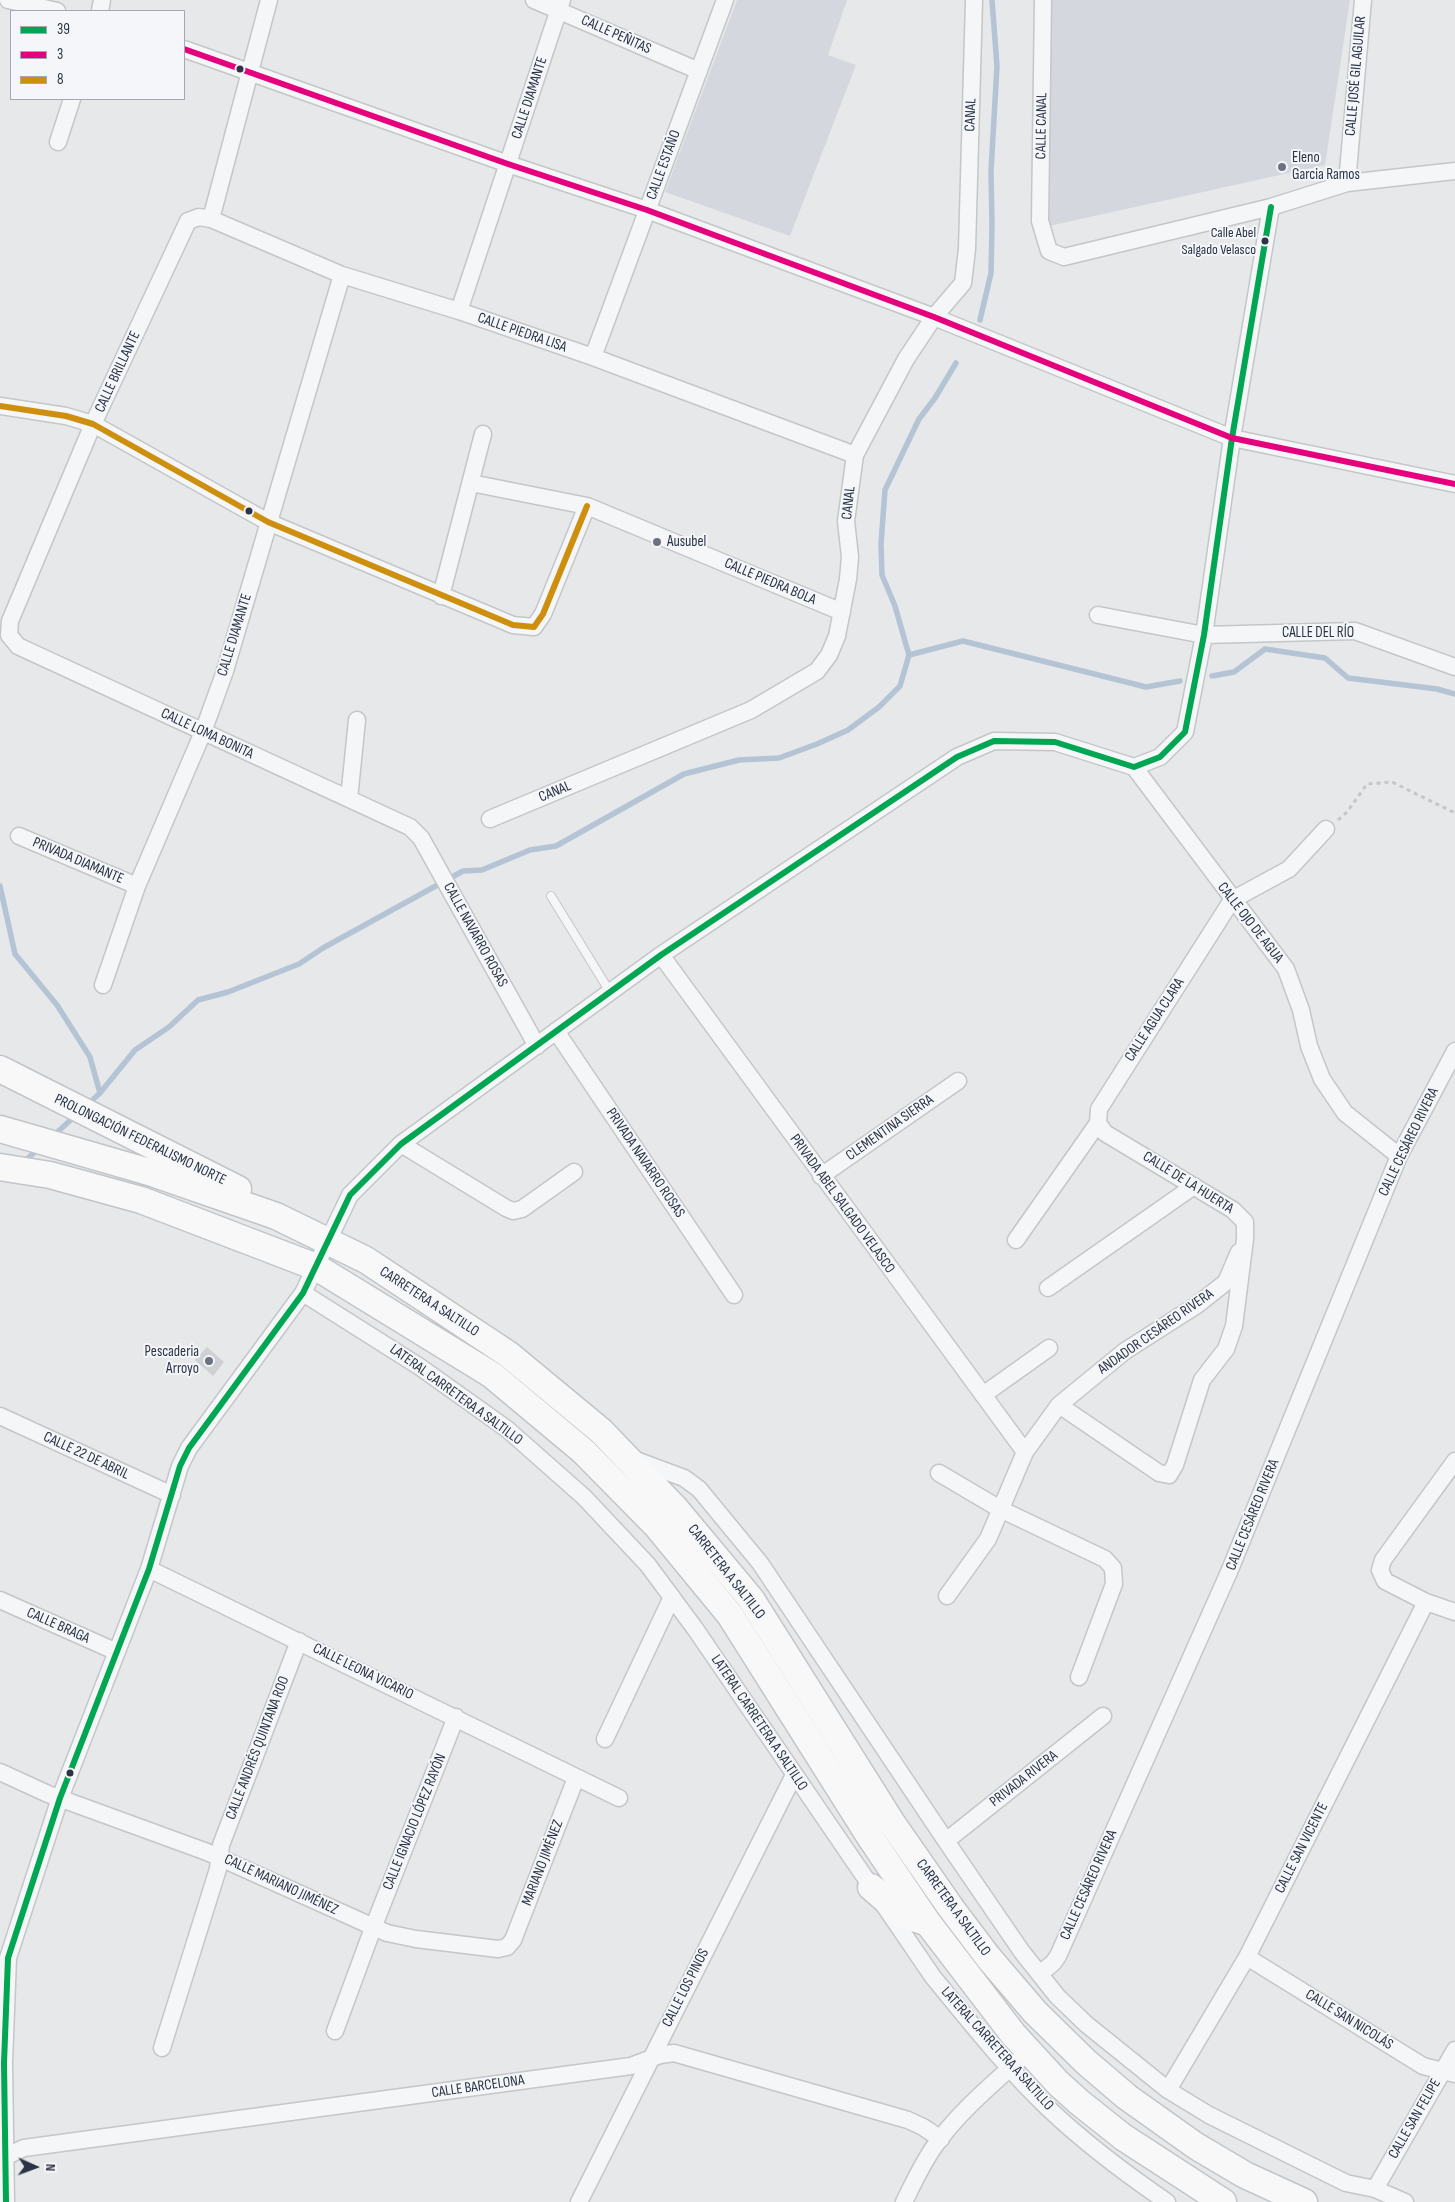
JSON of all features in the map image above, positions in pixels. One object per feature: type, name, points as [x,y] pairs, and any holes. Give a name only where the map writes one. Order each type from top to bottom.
[{"type":"main road","name":"PROLONGACIÓN FEDERALISMO NORTE","points":[[0,1069],[53,1098],[153,1160]]},
{"type":"main road","name":"CARRETERA A SALTILLO","points":[[9,1133],[153,1160],[276,1216],[366,1260],[508,1354],[601,1431],[676,1508],[751,1599],[892,1823],[978,1943],[1035,2012],[1108,2081],[1196,2146],[1245,2175],[1304,2202]]},
{"type":"main road","points":[[9,1133],[50,1175]]},
{"type":"main road","name":"CARRETERA A SALTILLO","points":[[2,1167],[50,1175],[141,1200],[316,1267],[492,1375],[584,1451],[656,1526],[730,1615],[870,1837],[928,1923],[989,2003],[1029,2051],[1058,2083],[1123,2137],[1223,2202]]},
{"type":"main road","points":[[871,1887],[902,1914],[928,1923]]},
{"type":"street","points":[[8,0],[53,10]]},
{"type":"street","points":[[211,219],[269,0]]},
{"type":"street","name":"CALLE PEÑITAS","points":[[534,0],[560,5],[699,71]]},
{"type":"street","name":"CALLE ESTAÑO","points":[[593,357],[725,0]]},
{"type":"street","name":"CANAL","points":[[490,819],[751,710],[818,671],[829,656],[837,636],[850,557],[846,521],[855,455],[906,359],[934,317],[962,283],[967,250],[974,0]]},
{"type":"street","name":"CALLE CANAL","points":[[1044,0],[1040,221],[1049,251],[1064,257],[1271,208]]},
{"type":"street","name":"CALLE JOSÉ GIL AGUILAR","points":[[1346,183],[1363,0]]},
{"type":"street","name":"CALLE DIAMANTE","points":[[459,311],[560,5]]},
{"type":"street","points":[[185,49],[508,164],[647,210],[934,317],[1232,438],[1455,484]]},
{"type":"street","points":[[58,142],[72,100]]},
{"type":"street","points":[[6,2202],[2,2158],[4,1956],[60,1798],[149,1569],[180,1466],[189,1448],[303,1293],[350,1195],[401,1144],[661,955],[957,757],[994,741],[1056,742],[1134,767],[1160,757],[1185,732],[1204,635],[1232,438],[1271,208],[1346,183],[1455,170]]},
{"type":"street","name":"CALLE PIEDRA LISA","points":[[188,221],[199,217],[211,219],[342,275],[459,311],[593,357],[855,455]]},
{"type":"street","name":"CALLE BRILLANTE","points":[[9,636],[10,622],[93,424],[188,221]]},
{"type":"street","name":"CALLE DIAMANTE","points":[[103,985],[137,886],[203,732],[225,671],[342,275]]},
{"type":"street","points":[[0,406],[66,416],[93,424],[268,522],[513,625],[534,627],[544,614],[587,506]]},
{"type":"street","points":[[441,596],[483,434]]},
{"type":"street","name":"CALLE PIEDRA BOLA","points":[[470,483],[587,506],[842,612]]},
{"type":"street","name":"CALLE DEL RÍO","points":[[1098,615],[1204,635],[1355,631],[1455,667]]},
{"type":"street","name":"CALLE LOMA BONITA","points":[[9,636],[18,646],[410,827]]},
{"type":"street","points":[[349,800],[357,720]]},
{"type":"street","name":"CALLE OJO DE AGUA","points":[[1134,767],[1232,900],[1286,969],[1301,1010],[1309,1046],[1322,1079],[1344,1113],[1399,1156]]},
{"type":"street","name":"CALLE NAVARRO ROSAS","points":[[410,827],[421,838],[537,1046]]},
{"type":"street","name":"CALLE AGUA CLARA","points":[[1016,1240],[1098,1123],[1099,1109],[1232,900],[1289,869],[1326,829]]},
{"type":"street","name":"PRIVADA DIAMANTE","points":[[19,836],[137,886]]},
{"type":"street","name":"PRIVADA ABEL SALGADO VELASCO","points":[[661,955],[1025,1452]]},
{"type":"street","name":"PRIVADA NAVARRO ROSAS","points":[[556,1031],[734,1295]]},
{"type":"street","name":"CALLE CESÁREO RIVERA","points":[[1041,1973],[1058,1956],[1229,1572],[1399,1156],[1455,1051]]},
{"type":"street","name":"CLEMENTINA SIERRA","points":[[821,1176],[958,1081]]},
{"type":"street","name":"CALLE DE LA HUERTA","points":[[1059,1405],[1158,1473],[1169,1475],[1175,1465],[1202,1380],[1226,1349],[1234,1326],[1246,1239],[1246,1222],[1234,1210],[1105,1133],[1098,1123]]},
{"type":"street","points":[[401,1144],[513,1211],[522,1209],[574,1172]]},
{"type":"street","points":[[1048,1288],[1194,1186]]},
{"type":"street","name":"ANDADOR CESÁREO RIVERA","points":[[947,1596],[988,1539],[1025,1452],[1059,1405],[1125,1351],[1198,1305],[1226,1282],[1246,1239]]},
{"type":"street","name":"LATERAL CARRETERA A SALTILLO","points":[[303,1293],[420,1367],[507,1428],[584,1497],[648,1565],[672,1597],[740,1693],[933,1977],[1010,2068],[1049,2109],[1086,2142],[1161,2200]]},
{"type":"street","points":[[983,1395],[1049,1348]]},
{"type":"street","name":"CALLE 22 DE ABRIL","points":[[0,1416],[172,1495]]},
{"type":"street","points":[[626,1457],[684,1478],[699,1489],[760,1563],[1022,1952],[1041,1973],[1057,1996],[1086,2024],[1168,2090],[1209,2114],[1346,2183],[1375,2189],[1405,2202]]},
{"type":"street","points":[[1455,1461],[1383,1560],[1380,1570],[1385,1581],[1426,1602],[1455,1612]]},
{"type":"street","points":[[939,1473],[1000,1509],[1105,1559],[1113,1568],[1114,1584],[1079,1677]]},
{"type":"street","name":"CALLE LEONA VICARIO","points":[[149,1569],[619,1798]]},
{"type":"street","points":[[605,1739],[672,1597]]},
{"type":"street","name":"CALLE BRAGA","points":[[0,1600],[117,1652]]},
{"type":"street","name":"CALLE SAN VICENTE","points":[[1168,2090],[1247,1957],[1426,1602]]},
{"type":"street","name":"CALLE ANDRÉS QUINTANA ROO","points":[[162,2048],[218,1869],[221,1845],[299,1641]]},
{"type":"street","name":"PRIVADA RIVERA","points":[[946,1841],[1103,1716]]},
{"type":"street","name":"CALLE IGNACIO LÓPEZ RAYÓN","points":[[335,2031],[373,1928],[456,1717]]},
{"type":"street","name":"CALLE MARIANO JIMÉNEZ","points":[[0,1772],[60,1798],[219,1857],[373,1928],[416,1939],[498,1949],[507,1947]]},
{"type":"street","name":"CALLE LOS PINOS","points":[[579,2202],[794,1775]]},
{"type":"street","name":"MARIANO JIMÉNEZ","points":[[507,1947],[513,1940],[576,1778]]},
{"type":"street","name":"CALLE SAN NICOLÁS","points":[[1247,1957],[1423,2066],[1449,2073]]},
{"type":"street","name":"CALLE SAN FELIPE","points":[[1375,2189],[1449,2073],[1455,2050]]},
{"type":"street","points":[[904,2202],[922,2168],[955,2122],[1029,2051]]},
{"type":"street","name":"CALLE BARCELONA","points":[[2,2158],[24,2148],[631,2066],[666,2053],[674,2053],[908,2120],[941,2139]]},
{"type":"street","points":[[1161,2200],[1170,2168]]},
{"type":"lane","points":[[551,896],[610,992]]},
{"type":"path","points":[[1326,829],[1348,812],[1367,784],[1392,782],[1455,813]]},
{"type":"shaded area","points":[[737,0],[847,0],[828,55],[856,65],[790,236],[665,192]]},
{"type":"shaded area","points":[[1051,0],[1350,0],[1325,165],[1049,226]]},
{"type":"building","name":"Pescaderia Arroyo","points":[[207,1347],[224,1362],[213,1376],[195,1360]]},
{"type":"waterway","points":[[980,320],[991,273],[991,171],[997,66],[992,0]]},
{"type":"waterway","points":[[87,1105],[100,1093],[135,1050],[169,1027],[198,1000],[228,992],[299,964],[323,948],[463,871],[482,870],[530,850],[556,846],[684,774],[739,760],[779,758],[848,730],[879,707],[900,686],[909,655],[895,606],[882,575],[881,544],[885,490],[919,419],[935,398],[956,363]]},
{"type":"waterway","points":[[909,655],[963,641],[1146,687],[1180,681]]},
{"type":"waterway","points":[[1212,676],[1234,672],[1265,649],[1325,658],[1348,678],[1437,689],[1455,694]]},
{"type":"waterway","points":[[0,886],[15,954],[57,1005],[90,1057],[100,1093]]},
{"type":"waterway","points":[[52,1137],[76,1115]]},
{"type":"waterway","points":[[24,1162],[39,1148]]},
{"type":"transit line","name":"3","points":[[185,49],[508,164],[647,210],[934,317],[1232,438],[1455,484]]},
{"type":"transit line","name":"39","points":[[6,2202],[4,2063],[8,1958],[60,1798],[149,1569],[180,1466],[189,1448],[303,1293],[350,1195],[401,1144],[661,955],[957,757],[994,741],[1055,742],[1134,767],[1160,757],[1185,732],[1204,635],[1232,438],[1271,207]]},
{"type":"transit line","name":"8","points":[[0,406],[66,416],[93,424],[268,522],[513,625],[534,627],[543,614],[587,506]]},
{"type":"place","name":"Eleno Garcia Ramos","points":[[1282,167]]},
{"type":"place","name":"Calle Abel Salgado Velasco","points":[[1265,241]]},
{"type":"place","name":"Ausubel","points":[[657,542]]},
{"type":"place","name":"Pescaderia Arroyo","points":[[209,1361]]}]
